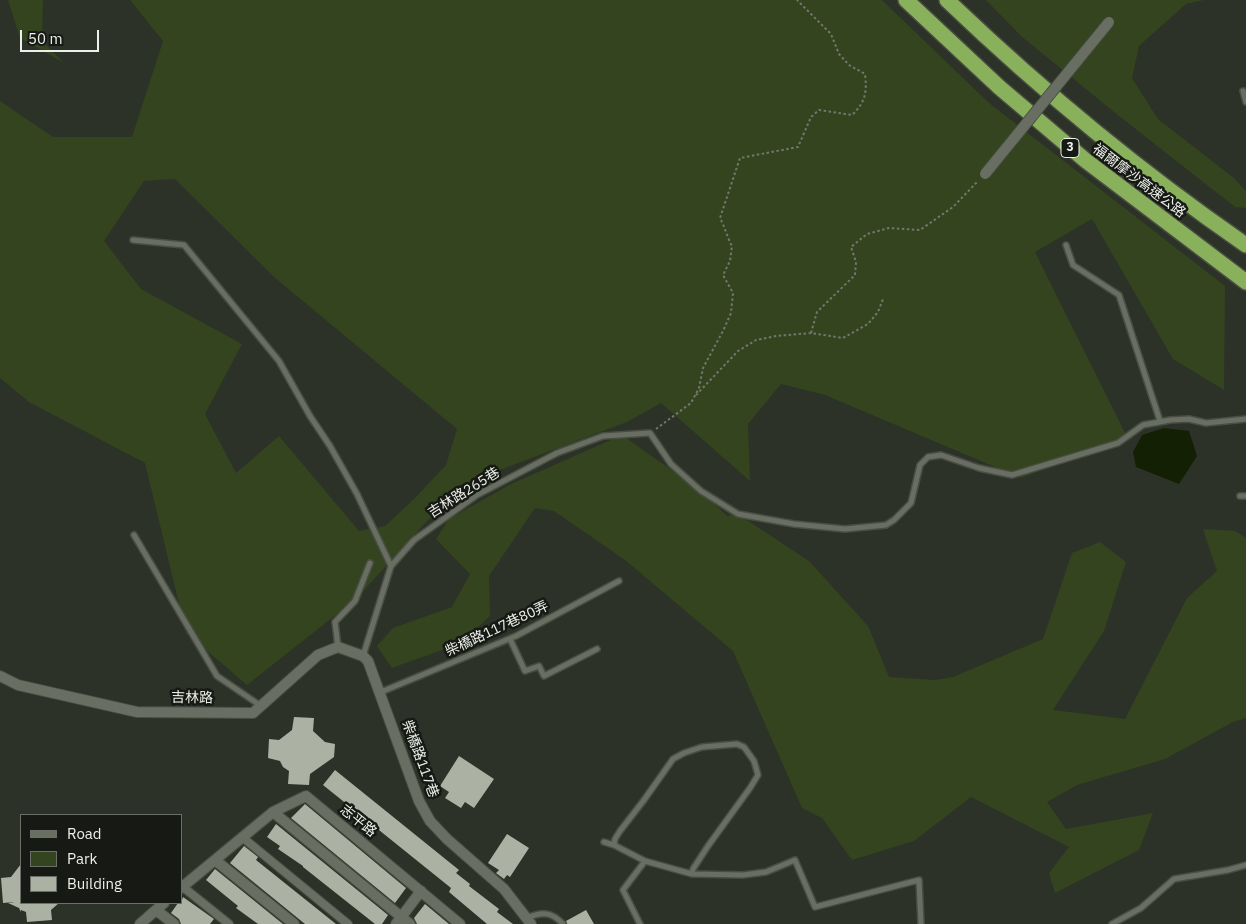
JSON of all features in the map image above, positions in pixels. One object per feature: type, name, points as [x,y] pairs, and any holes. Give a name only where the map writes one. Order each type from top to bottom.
[{"type":"highway","name":"福爾摩沙高速公路","points":[[906,0],[999,87],[1085,160],[1246,282]]},
{"type":"highway","name":"福爾摩沙高速公路","points":[[947,0],[994,45],[1104,140],[1246,245]]},
{"type":"street","points":[[985,174],[1109,22]]},
{"type":"street","points":[[338,647],[363,656]]},
{"type":"street","name":"吉林路","points":[[0,676],[18,685],[137,712],[253,713],[318,655],[338,647]]},
{"type":"street","name":"柴橋路117巷","points":[[363,656],[368,661],[381,692],[419,801],[430,821],[447,839],[504,889],[529,921]]},
{"type":"street","name":"志平路","points":[[182,887],[272,812],[306,796],[421,891]]},
{"type":"street","points":[[272,812],[403,922],[421,891],[460,924]]},
{"type":"street","points":[[242,837],[348,924]]},
{"type":"street","points":[[215,860],[294,924]]},
{"type":"street","points":[[182,887],[229,924]]},
{"type":"street","points":[[140,924],[163,904]]},
{"type":"street","points":[[156,910],[174,924]]},
{"type":"lane","points":[[1243,91],[1246,102]]},
{"type":"lane","points":[[133,240],[184,245],[279,361],[357,494],[391,566]]},
{"type":"lane","points":[[1066,245],[1073,265],[1119,296],[1160,421]]},
{"type":"lane","points":[[650,433],[671,464],[700,491],[738,514],[794,524],[845,529],[886,525],[894,520],[911,503],[920,465],[928,457],[940,455],[979,468],[1012,475],[1118,443],[1144,425],[1160,421],[1189,419],[1206,423],[1246,419]]},
{"type":"lane","name":"吉林路265巷","points":[[363,656],[391,566],[414,540],[437,522],[477,495],[549,457],[602,436],[650,433]]},
{"type":"lane","points":[[134,535],[217,676],[261,706]]},
{"type":"lane","points":[[338,647],[335,622],[355,601],[370,563]]},
{"type":"lane","name":"柴橋路117巷80弄","points":[[381,692],[510,639],[619,581]]},
{"type":"lane","points":[[510,639],[525,672],[539,666],[544,676],[598,648]]},
{"type":"lane","points":[[614,845],[614,838],[673,759],[684,753],[702,748],[736,744],[744,747],[754,761],[758,775],[708,846],[693,869],[692,874]]},
{"type":"lane","points":[[604,842],[645,861],[692,874],[743,875],[766,872],[795,860],[815,907],[919,880],[921,924]]},
{"type":"lane","points":[[640,924],[623,890],[645,861]]},
{"type":"lane","points":[[1112,924],[1142,908],[1174,879],[1246,865]]},
{"type":"lane","points":[[529,921],[544,912],[552,915],[563,924]]},
{"type":"path","points":[[650,433],[691,403],[699,388],[703,368],[724,332],[731,313],[732,293],[723,275],[730,261],[732,246],[726,228],[720,218],[740,158],[798,146],[811,117],[820,110],[852,115],[858,110],[867,92],[865,74],[849,65],[839,54],[831,34],[797,0]]},
{"type":"path","points":[[810,333],[817,312],[855,275],[856,262],[851,247],[867,234],[889,228],[920,230],[954,207],[985,174]]},
{"type":"path","points":[[695,396],[738,351],[756,340],[810,333],[844,338],[868,324],[878,312],[883,299]]},
{"type":"green space","points":[[8,0],[43,0],[42,41],[64,63],[20,38]]},
{"type":"green space","points":[[130,0],[882,0],[989,103],[1225,286],[1224,390],[1173,359],[1092,219],[1035,252],[1127,437],[1021,478],[825,395],[781,384],[748,424],[750,481],[661,403],[627,422],[460,485],[356,599],[247,685],[186,633],[145,463],[29,402],[0,378],[0,101],[53,137],[132,137],[163,41]],"holes":[[[175,179],[274,277],[457,429],[446,465],[385,526],[359,531],[279,436],[236,473],[205,414],[242,344],[141,289],[104,241],[144,181]]]},
{"type":"green space","points":[[986,0],[1204,0],[1186,4],[1139,46],[1132,78],[1158,119],[1234,178],[1246,191],[1246,208],[1235,207],[1114,112],[1021,36]]},
{"type":"green space","points":[[622,435],[701,491],[727,516],[738,514],[809,561],[868,626],[889,677],[935,680],[953,677],[1043,639],[1072,553],[1100,542],[1126,562],[1104,631],[1053,710],[1125,719],[1187,598],[1217,571],[1203,529],[1235,531],[1246,538],[1246,718],[1233,722],[1165,759],[1077,785],[1047,802],[1066,829],[1153,813],[1139,850],[1055,893],[1049,873],[1069,847],[971,797],[914,841],[852,860],[822,818],[802,808],[733,651],[625,560],[554,511],[535,508],[489,576],[490,616],[461,643],[392,668],[377,646],[393,628],[452,607],[470,574],[436,539],[449,519],[511,484]]},
{"type":"shaded area","points":[[1164,428],[1189,431],[1197,456],[1179,484],[1136,467],[1133,452],[1142,435]]},
{"type":"building","points":[[294,717],[314,718],[313,731],[325,742],[335,744],[334,757],[310,774],[309,785],[288,784],[289,771],[283,767],[280,761],[268,758],[269,739],[279,740],[292,730]]},
{"type":"building","points":[[459,756],[494,779],[474,808],[465,802],[461,808],[445,798],[449,792],[440,786]]},
{"type":"building","points":[[335,770],[459,870],[456,873],[470,884],[469,886],[499,909],[497,912],[513,924],[487,924],[449,892],[451,888],[323,785]]},
{"type":"building","points":[[305,804],[406,888],[395,903],[291,818]]},
{"type":"building","points":[[276,824],[388,915],[382,924],[375,924],[303,866],[278,849],[280,846],[267,837]]},
{"type":"building","points":[[507,834],[529,848],[510,877],[507,875],[504,879],[496,873],[499,870],[488,863]]},
{"type":"building","points":[[244,846],[258,857],[256,860],[336,924],[305,924],[230,863]]},
{"type":"building","points":[[20,865],[20,904],[58,904],[51,910],[52,920],[27,922],[26,912],[21,910],[21,912],[19,908],[8,903],[15,902],[3,903],[1,878],[11,877]]},
{"type":"building","points":[[215,869],[283,924],[258,924],[236,908],[238,906],[206,880]]},
{"type":"building","points":[[183,897],[214,919],[210,924],[181,924],[179,919],[171,913],[177,904],[182,904]]},
{"type":"building","points":[[425,904],[449,924],[417,924],[414,918]]},
{"type":"building","points":[[586,910],[594,924],[567,924],[566,921]]}]
